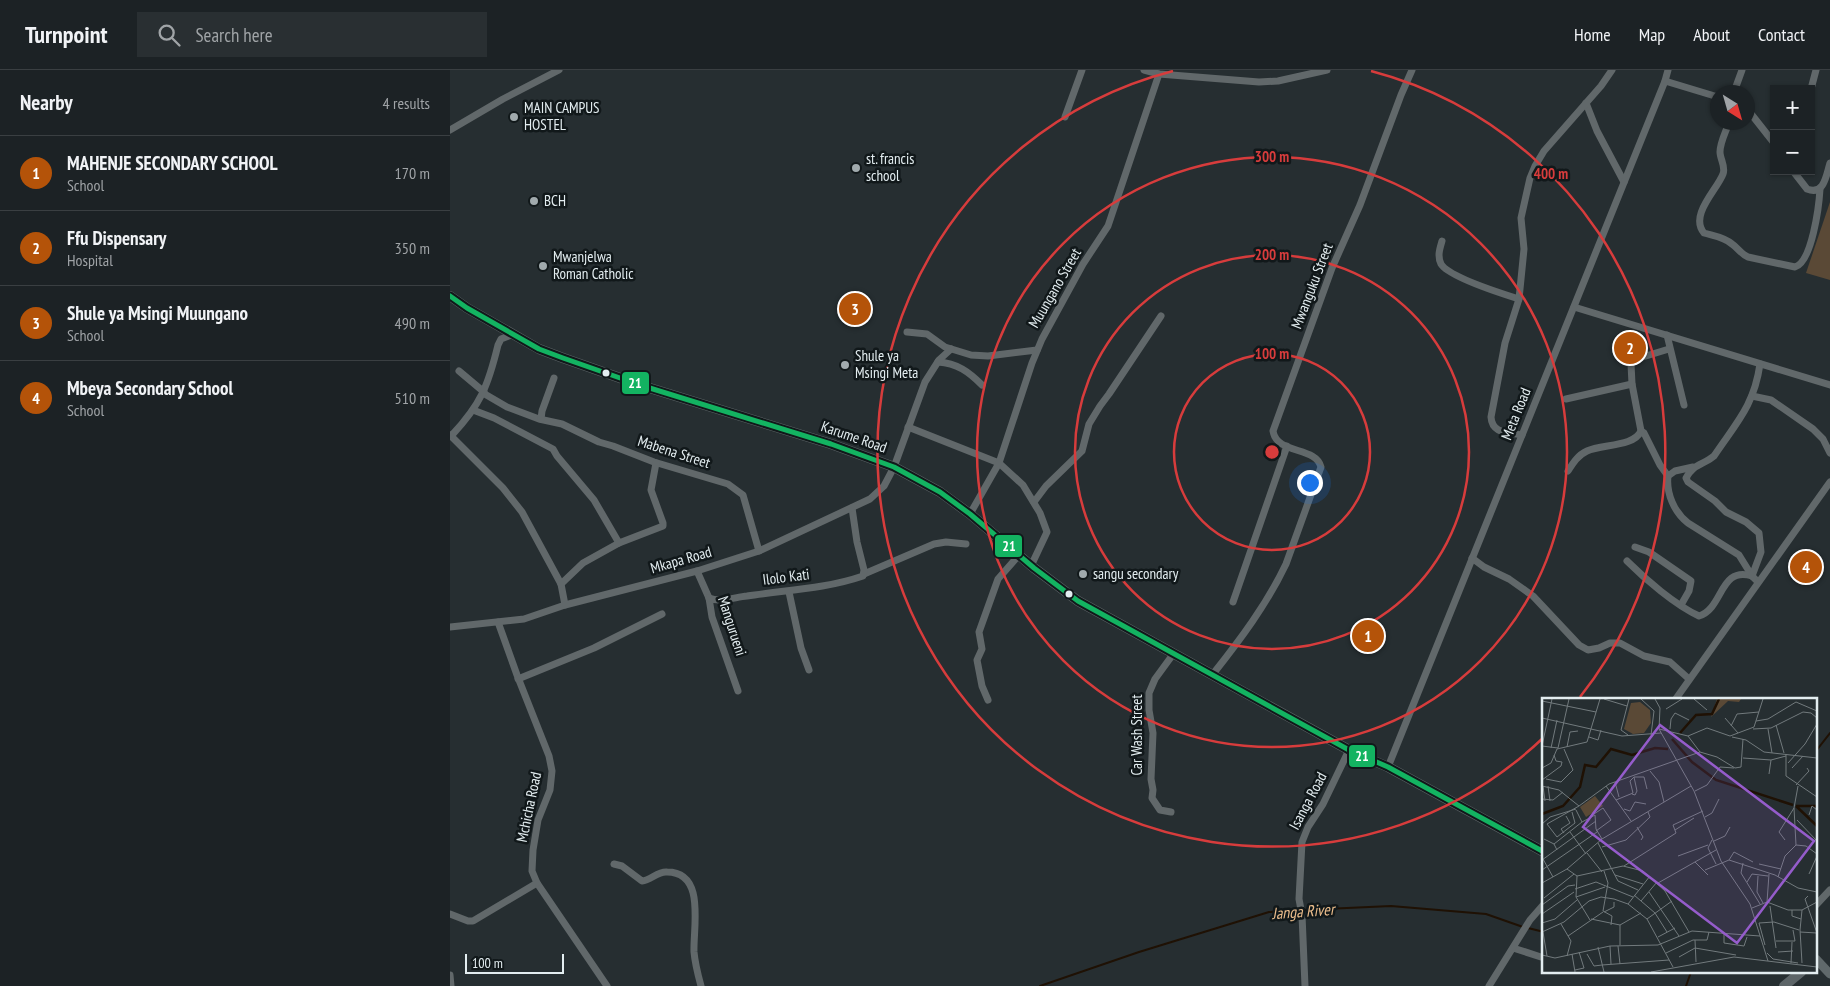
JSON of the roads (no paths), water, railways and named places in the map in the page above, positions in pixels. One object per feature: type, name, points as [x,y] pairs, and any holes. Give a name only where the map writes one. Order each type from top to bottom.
[{"type":"highway","name":"Karume Road","points":[[450,296],[467,308],[539,349],[659,390],[831,444],[894,467],[940,492],[970,514],[1031,566],[1078,601],[1349,750],[1388,767],[1542,851]]},
{"type":"highway","points":[[1784,986],[1799,974]]},
{"type":"main road","points":[[1818,960],[1830,974]]},
{"type":"street","points":[[450,130],[503,99],[559,70]]},
{"type":"street","points":[[1065,117],[1082,70]]},
{"type":"street","points":[[1144,70],[1159,74],[1168,72],[1259,82],[1278,81],[1327,70]]},
{"type":"street","points":[[1233,79],[1234,70]]},
{"type":"street","name":"Mwanguku Street","points":[[1287,446],[1280,443],[1273,431],[1332,268],[1359,208],[1412,70]]},
{"type":"street","points":[[1522,435],[1495,429],[1491,424],[1491,417],[1505,343],[1519,299],[1524,249],[1521,218],[1530,178],[1544,151],[1612,70]]},
{"type":"street","name":"Meta Road","points":[[1388,767],[1668,70]]},
{"type":"street","points":[[1737,85],[1742,70]]},
{"type":"street","points":[[1812,85],[1816,70]]},
{"type":"street","name":"Muungano Street","points":[[970,514],[999,463],[1037,350],[1054,313],[1108,226],[1159,74]]},
{"type":"street","points":[[1665,81],[1710,95]]},
{"type":"street","points":[[1586,103],[1597,131],[1624,182]]},
{"type":"street","points":[[1755,119],[1770,138]]},
{"type":"street","points":[[1727,130],[1720,146],[1724,170],[1723,175],[1706,200],[1702,210],[1701,226],[1704,233],[1727,240],[1748,257],[1794,267],[1798,266],[1805,258],[1816,224],[1820,189],[1824,184],[1830,163]]},
{"type":"street","points":[[1796,175],[1807,189],[1815,191],[1820,189]]},
{"type":"street","points":[[1442,241],[1439,255],[1440,261],[1446,269],[1500,294],[1519,299]]},
{"type":"street","points":[[1574,307],[1830,385]]},
{"type":"street","points":[[1034,502],[1046,486],[1082,450],[1089,424],[1161,316]]},
{"type":"street","points":[[907,332],[927,334],[951,349],[971,355],[988,356],[1037,350]]},
{"type":"street","points":[[514,334],[501,339],[484,393],[473,410],[451,435],[503,488],[522,512],[561,584],[564,606]]},
{"type":"street","points":[[1667,335],[1684,405]]},
{"type":"street","points":[[1669,348],[1632,362],[1632,384],[1641,431],[1644,433],[1655,457],[1668,476],[1667,485],[1676,509],[1682,518],[1739,555],[1758,582]]},
{"type":"street","name":"Mkapa Road","points":[[450,627],[524,619],[564,606],[697,571],[759,551],[870,499],[884,486],[894,467],[925,382],[938,362],[951,349]]},
{"type":"street","points":[[938,362],[952,363],[960,367],[982,386]]},
{"type":"street","points":[[1668,476],[1675,471],[1708,461],[1714,456],[1745,413],[1758,380],[1760,364]]},
{"type":"street","name":"Mabena Street","points":[[459,371],[484,393],[507,407],[540,419],[562,424],[599,442],[656,463],[728,484],[743,495],[759,551]]},
{"type":"street","points":[[540,419],[554,378]]},
{"type":"street","points":[[1566,399],[1632,384]]},
{"type":"street","points":[[1752,396],[1771,400],[1813,428],[1823,439],[1830,453]]},
{"type":"street","points":[[473,410],[494,418],[553,449],[556,456],[594,500],[619,544]]},
{"type":"street","points":[[908,428],[999,463],[1023,484],[1040,513],[1048,532],[1031,566]]},
{"type":"street","points":[[1568,471],[1574,462],[1586,452],[1594,448],[1631,441],[1641,431]]},
{"type":"street","points":[[1213,674],[1269,596],[1286,564],[1321,467],[1320,462],[1315,457],[1287,446],[1233,602]]},
{"type":"street","points":[[561,584],[578,566],[619,544],[664,525],[651,490],[656,463]]},
{"type":"street","points":[[1693,467],[1687,476],[1688,482],[1704,492],[1726,512],[1746,522],[1759,534],[1761,552],[1752,576]]},
{"type":"street","points":[[1676,698],[1830,482]]},
{"type":"street","points":[[852,508],[864,574]]},
{"type":"street","name":"Ilolo Kati","points":[[709,598],[722,600],[825,586],[860,577],[934,544],[951,542],[966,544]]},
{"type":"street","points":[[1635,547],[1649,552],[1688,578],[1691,584],[1681,605]]},
{"type":"street","points":[[988,700],[982,686],[977,660],[982,649],[979,632],[998,579],[1019,555]]},
{"type":"street","points":[[1472,558],[1484,567],[1510,579],[1533,596],[1579,645],[1588,650],[1610,643],[1620,643],[1644,656],[1670,662],[1689,680]]},
{"type":"street","points":[[1627,561],[1642,576],[1681,605],[1696,615],[1701,616],[1710,609],[1734,575],[1741,573],[1752,576]]},
{"type":"street","name":"Mangurueni","points":[[697,571],[709,598],[712,617],[738,691]]},
{"type":"street","points":[[789,592],[801,648],[809,670]]},
{"type":"street","points":[[518,679],[594,648],[662,614]]},
{"type":"street","name":"Mchicha Road","points":[[498,622],[518,679],[550,756],[552,771],[550,790],[538,820],[532,871],[537,883],[606,986]]},
{"type":"street","name":"Car Wash Street","points":[[1171,812],[1160,810],[1152,798],[1151,779],[1154,733],[1149,706],[1149,694],[1152,684],[1174,653]]},
{"type":"street","name":"Isanga Road","points":[[1304,986],[1302,915],[1299,899],[1302,842],[1349,750]]},
{"type":"street","points":[[614,864],[622,866],[642,881],[653,878],[665,871],[681,874],[689,882],[696,917],[694,953],[701,986]]},
{"type":"street","points":[[450,914],[473,921],[520,891],[537,883]]},
{"type":"street","points":[[1818,903],[1830,890]]},
{"type":"street","points":[[1489,986],[1530,920],[1542,906]]},
{"type":"street","points":[[1513,948],[1542,957]]},
{"type":"street","points":[[450,975],[451,986]]},
{"type":"waterway","points":[[1818,748],[1830,733]]},
{"type":"waterway","name":"Janga River","points":[[1303,910],[1391,906],[1486,914],[1523,927]]},
{"type":"waterway","name":"Janga River","points":[[1040,986],[1139,952],[1269,912],[1298,911]]},
{"type":"waterway","name":"Janga River","points":[[1528,928],[1542,932]]},
{"type":"waterway","points":[[1686,986],[1690,974]]},
{"type":"place","name":"MAIN CAMPUS HOSTEL","points":[[514,117]]},
{"type":"place","name":"st. francis school","points":[[856,168]]},
{"type":"place","name":"BCH","points":[[534,201]]},
{"type":"place","name":"Mwanjelwa Roman Catholic","points":[[543,266]]},
{"type":"place","name":"Shule ya Msingi Muungano","points":[[855,309]]},
{"type":"place","name":"Ffu Dispensary","points":[[1630,348]]},
{"type":"place","name":"Shule ya Msingi Meta","points":[[845,365]]},
{"type":"place","name":"Mbeya Secondary School","points":[[1806,567]]},
{"type":"place","name":"sangu secondary","points":[[1083,574]]},
{"type":"place","name":"MAHENJE SECONDARY SCHOOL","points":[[1368,636]]}]
